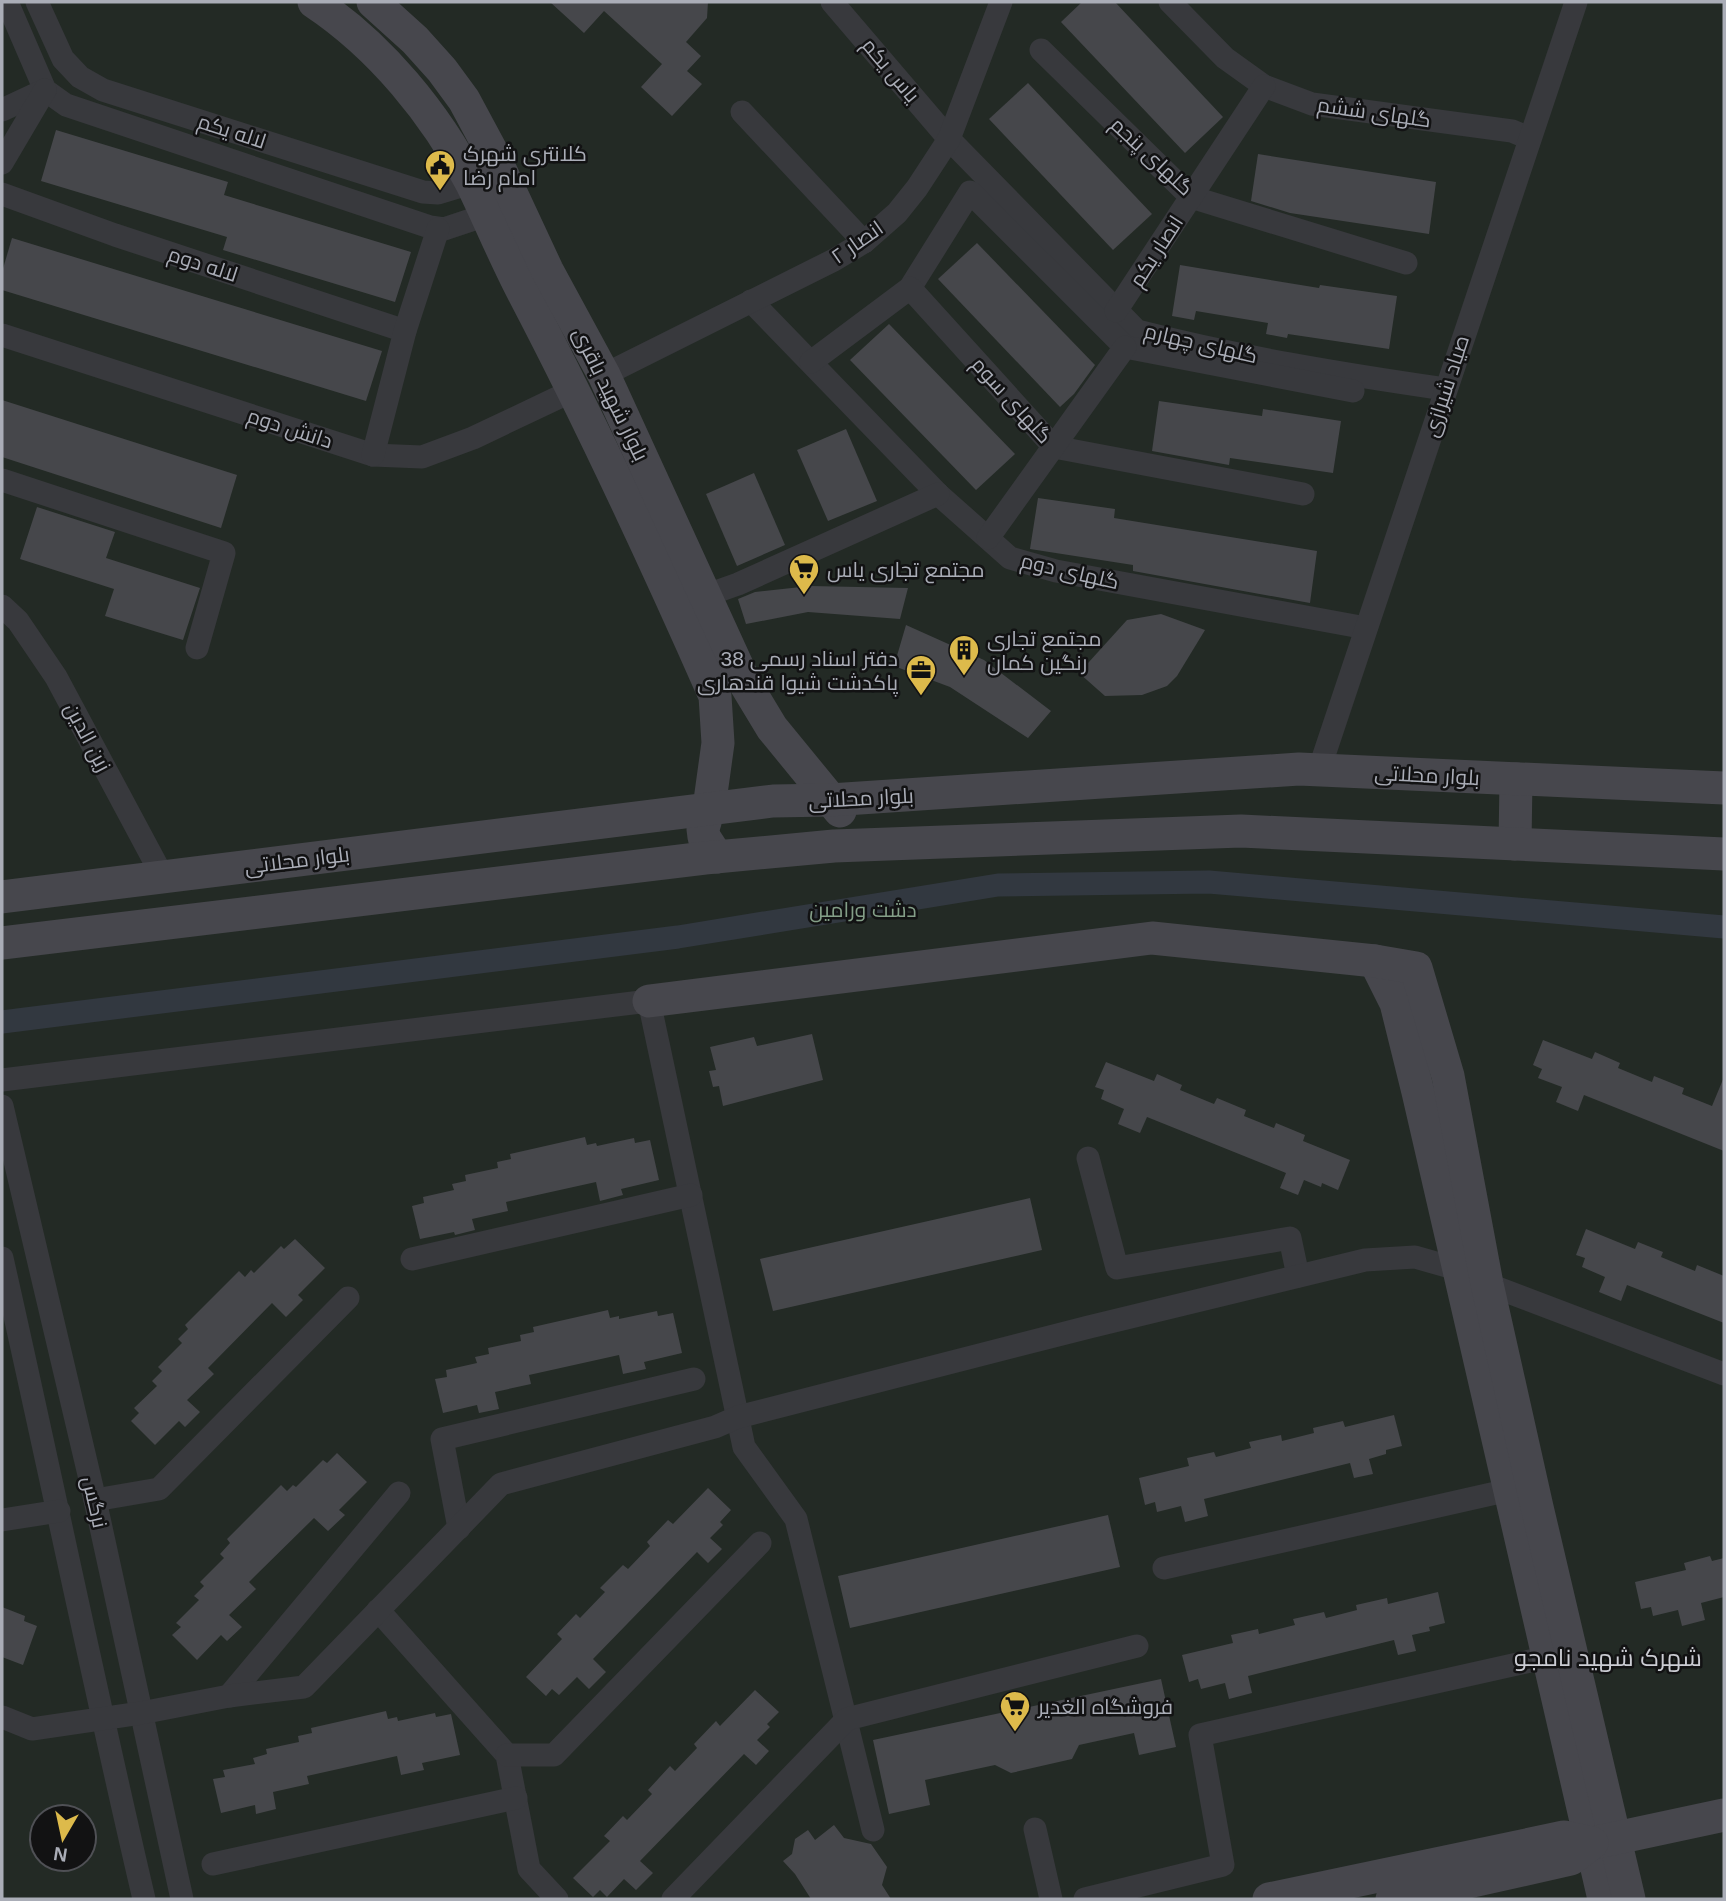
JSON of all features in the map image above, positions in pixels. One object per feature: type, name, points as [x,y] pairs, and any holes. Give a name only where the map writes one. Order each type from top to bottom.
[{"type":"street","points":[[7,2],[45,89],[66,105],[86,114],[438,229],[449,228],[486,215]]},
{"type":"street","name":"لاله یکم","points":[[37,2],[63,59],[80,77],[103,90],[422,192],[438,192],[471,183]]},
{"type":"street","name":"بلوار شهید باقری","points":[[314,2],[370,46],[446,140],[471,183],[574,390],[715,696],[718,743],[709,808],[702,829],[717,857]]},
{"type":"street","name":"بلوار شهید باقری","points":[[373,2],[443,70],[464,100],[493,154],[547,270],[604,375],[746,685],[772,729],[830,800]]},
{"type":"street","name":"یاس یکم","points":[[832,2],[949,139]]},
{"type":"street","name":"انصار ۲","points":[[604,375],[834,260],[864,242],[904,205],[949,139],[1001,2]]},
{"type":"street","name":"گلهای ششم","points":[[1170,2],[1225,58],[1264,86],[1312,104],[1512,131],[1529,138]]},
{"type":"street","name":"صیاد شیرازی","points":[[1319,770],[1576,2]]},
{"type":"street","name":"گلهای پنجم","points":[[1041,50],[1191,197],[1406,263]]},
{"type":"street","name":"انصار یکم","points":[[1116,311],[1264,86]]},
{"type":"street","points":[[2,110],[45,89]]},
{"type":"street","points":[[2,163],[45,89]]},
{"type":"street","points":[[742,111],[864,242]]},
{"type":"street","name":"گلهای چهارم","points":[[949,139],[1137,331],[1177,341],[1445,389]]},
{"type":"street","points":[[811,362],[910,288],[970,192],[1125,347],[1353,391]]},
{"type":"street","name":"لاله دوم","points":[[2,194],[405,331]]},
{"type":"street","points":[[373,455],[405,331],[438,229]]},
{"type":"street","name":"گلهای سوم","points":[[910,288],[1054,447],[1303,494]]},
{"type":"street","name":"گلهای دوم","points":[[751,301],[938,494],[1010,558],[1056,571],[1366,628]]},
{"type":"street","name":"دانش دوم","points":[[2,335],[373,455],[422,457],[473,438],[574,390]]},
{"type":"street","points":[[988,538],[1125,347]]},
{"type":"street","points":[[574,390],[604,375]]},
{"type":"street","points":[[2,480],[224,553],[197,648]]},
{"type":"street","points":[[707,595],[938,494]]},
{"type":"street","name":"زین الدین","points":[[2,606],[18,621],[56,677],[163,877]]},
{"type":"street","name":"بلوار محلاتی","points":[[2,897],[772,801],[830,800],[1299,769],[1724,788]]},
{"type":"street","points":[[1515,844],[1516,779]]},
{"type":"street","points":[[830,800],[840,810],[842,823],[834,846]]},
{"type":"street","points":[[2,943],[717,857],[834,846],[1241,831],[1724,854]]},
{"type":"street","points":[[2,1080],[1152,938],[1375,961],[1416,968],[1448,1076],[1487,1284],[1537,1507],[1603,1840],[1604,1899]]},
{"type":"street","points":[[1375,961],[1395,1003],[1418,1092],[1548,1657],[1603,1840],[1629,1899]]},
{"type":"street","points":[[649,1001],[744,1447],[796,1519],[873,1830]]},
{"type":"street","name":"نرگس","points":[[2,1106],[95,1500],[182,1899]]},
{"type":"street","points":[[1088,1157],[1117,1268],[1290,1238],[1298,1276]]},
{"type":"street","points":[[412,1259],[691,1195]]},
{"type":"street","points":[[2,1717],[32,1729],[102,1720],[229,1696],[304,1687],[501,1484],[715,1427],[738,1417],[1365,1260],[1415,1257],[1457,1269]]},
{"type":"street","name":"نرگس","points":[[2,1258],[59,1511],[102,1720],[144,1899]]},
{"type":"street","points":[[1487,1284],[1724,1374]]},
{"type":"street","points":[[95,1500],[159,1489],[348,1297]]},
{"type":"street","points":[[458,1528],[442,1439],[694,1379]]},
{"type":"street","points":[[1164,1568],[1508,1490]]},
{"type":"street","points":[[229,1696],[399,1493]]},
{"type":"street","points":[[2,1520],[59,1511]]},
{"type":"street","points":[[508,1755],[554,1755],[760,1543]]},
{"type":"street","points":[[378,1610],[508,1755],[529,1869],[557,1899]]},
{"type":"street","points":[[673,1899],[847,1719],[1137,1646]]},
{"type":"street","points":[[1086,1899],[1161,1890],[1223,1865],[1199,1735],[1548,1657]]},
{"type":"street","points":[[213,1864],[516,1798]]},
{"type":"street","points":[[1269,1899],[1564,1837],[1603,1840],[1724,1815]]},
{"type":"street","points":[[1035,1829],[1051,1899]]},
{"type":"street","points":[[1392,1899],[1571,1859],[1603,1840]]},
{"type":"green space","name":"دشت ورامین","points":[[2,2],[1724,2],[1724,1899],[2,1899]]},
{"type":"building","points":[[550,2],[708,2],[707,18],[686,42],[701,56],[687,71],[702,84],[672,116],[641,87],[662,64],[604,11],[584,33]]},
{"type":"building","points":[[1082,2],[1115,2],[1223,117],[1185,153],[1061,22]]},
{"type":"building","points":[[1028,83],[1152,214],[1113,250],[989,119]]},
{"type":"building","points":[[56,130],[228,182],[224,195],[411,252],[395,302],[223,250],[227,237],[41,181]]},
{"type":"building","points":[[1258,154],[1436,182],[1429,234],[1290,213],[1251,201]]},
{"type":"building","points":[[12,238],[382,351],[366,401],[2,290],[2,272]]},
{"type":"building","points":[[977,243],[1095,365],[1074,394],[1060,407],[938,279]]},
{"type":"building","points":[[1180,265],[1319,288],[1320,285],[1397,296],[1389,349],[1288,334],[1287,338],[1266,334],[1268,323],[1196,311],[1194,320],[1172,316]]},
{"type":"building","points":[[889,324],[1015,454],[976,490],[850,360]]},
{"type":"building","points":[[2,400],[237,475],[221,528],[2,457]]},
{"type":"building","points":[[1159,401],[1262,416],[1263,409],[1341,421],[1333,473],[1230,458],[1229,465],[1152,451]]},
{"type":"building","points":[[846,429],[877,501],[828,521],[797,450]]},
{"type":"building","points":[[754,473],[785,545],[737,566],[706,494]]},
{"type":"building","points":[[1038,498],[1115,509],[1114,518],[1317,551],[1310,603],[1133,571],[1133,565],[1030,549]]},
{"type":"building","points":[[37,507],[115,532],[106,558],[200,588],[183,640],[105,616],[114,589],[20,559]]},
{"type":"building","points":[[810,586],[908,588],[900,619],[808,612],[746,624],[738,599],[755,592]]},
{"type":"building","points":[[1161,614],[1205,630],[1177,676],[1167,686],[1142,695],[1105,696],[1079,673],[1127,620]]},
{"type":"building","name":"مجتمع تجاری رنگین کمان","points":[[906,625],[984,660],[1051,711],[1028,738],[950,687],[894,666]]},
{"type":"building","points":[[812,1034],[823,1080],[723,1106],[719,1086],[713,1087],[709,1071],[716,1070],[710,1047],[754,1037],[757,1046]]},
{"type":"building","points":[[1543,1040],[1592,1059],[1595,1052],[1620,1063],[1618,1068],[1652,1082],[1654,1076],[1684,1088],[1682,1094],[1712,1106],[1724,1077],[1724,1151],[1584,1095],[1578,1111],[1556,1102],[1562,1087],[1538,1078],[1542,1069],[1533,1065]]},
{"type":"building","points":[[1106,1062],[1154,1081],[1157,1074],[1182,1085],[1180,1090],[1214,1104],[1217,1098],[1246,1110],[1244,1116],[1274,1128],[1276,1123],[1305,1135],[1303,1141],[1350,1160],[1338,1190],[1322,1183],[1321,1187],[1304,1180],[1298,1195],[1280,1188],[1286,1173],[1147,1117],[1140,1133],[1118,1124],[1124,1109],[1101,1099],[1104,1090],[1095,1087]]},
{"type":"building","points":[[585,1137],[587,1145],[596,1143],[597,1146],[634,1138],[635,1143],[650,1140],[659,1180],[621,1189],[623,1195],[600,1201],[596,1182],[506,1202],[508,1211],[472,1219],[475,1230],[420,1239],[412,1206],[424,1203],[423,1197],[454,1190],[452,1184],[466,1181],[465,1175],[498,1168],[497,1162],[511,1159],[510,1154]]},
{"type":"building","points":[[1030,1198],[1042,1250],[773,1311],[760,1259]]},
{"type":"building","points":[[1586,1229],[1635,1249],[1638,1242],[1663,1252],[1661,1257],[1695,1271],[1697,1265],[1724,1276],[1724,1323],[1627,1285],[1621,1301],[1599,1292],[1605,1277],[1582,1267],[1585,1258],[1576,1255]]},
{"type":"building","points":[[295,1239],[325,1268],[298,1295],[303,1300],[286,1317],[272,1303],[208,1368],[214,1374],[187,1400],[200,1412],[185,1427],[179,1421],[155,1445],[131,1421],[139,1413],[134,1408],[157,1386],[152,1381],[162,1371],[158,1367],[182,1343],[178,1339],[188,1329],[185,1325],[239,1271],[245,1277],[251,1270],[254,1273],[281,1246],[284,1249]]},
{"type":"building","points":[[608,1310],[610,1318],[619,1316],[619,1319],[657,1311],[658,1316],[673,1313],[682,1353],[644,1362],[646,1369],[623,1374],[619,1355],[529,1375],[531,1384],[495,1392],[499,1409],[479,1413],[477,1405],[443,1413],[435,1379],[447,1377],[446,1370],[477,1363],[475,1357],[489,1354],[488,1348],[521,1341],[520,1335],[534,1332],[533,1327]]},
{"type":"building","points":[[1394,1415],[1402,1446],[1386,1450],[1386,1454],[1369,1459],[1373,1474],[1354,1478],[1350,1463],[1204,1499],[1208,1516],[1185,1522],[1181,1506],[1157,1512],[1155,1502],[1145,1505],[1139,1478],[1189,1466],[1187,1458],[1214,1452],[1216,1457],[1251,1448],[1249,1442],[1281,1435],[1282,1441],[1314,1433],[1313,1428],[1343,1421],[1345,1427]]},
{"type":"building","points":[[337,1453],[367,1482],[339,1510],[345,1515],[328,1531],[314,1518],[249,1582],[256,1589],[229,1615],[242,1627],[227,1641],[221,1635],[197,1660],[172,1635],[181,1627],[176,1623],[199,1600],[194,1596],[204,1586],[200,1582],[224,1558],[220,1554],[230,1543],[227,1539],[281,1485],[287,1491],[293,1485],[296,1487],[323,1460],[327,1463]]},
{"type":"building","points":[[708,1488],[731,1510],[720,1522],[723,1525],[710,1538],[722,1549],[708,1563],[697,1552],[593,1659],[606,1672],[589,1689],[577,1677],[559,1695],[552,1689],[546,1696],[526,1677],[562,1639],[557,1634],[576,1614],[580,1618],[605,1592],[600,1588],[623,1565],[628,1569],[650,1546],[647,1542],[668,1520],[673,1524]]},
{"type":"building","points":[[1108,1515],[1120,1567],[850,1628],[838,1576]]},
{"type":"building","points":[[1710,1556],[1712,1561],[1724,1558],[1724,1597],[1701,1603],[1705,1620],[1682,1626],[1678,1610],[1653,1616],[1651,1607],[1641,1609],[1635,1582],[1686,1570],[1684,1563]]},
{"type":"building","points":[[1438,1592],[1445,1623],[1429,1627],[1430,1631],[1412,1635],[1416,1651],[1398,1655],[1394,1640],[1248,1676],[1252,1693],[1229,1699],[1225,1683],[1201,1689],[1198,1679],[1189,1682],[1182,1655],[1233,1643],[1231,1635],[1258,1629],[1259,1634],[1295,1625],[1293,1619],[1324,1612],[1326,1618],[1357,1610],[1356,1605],[1387,1598],[1388,1604]]},
{"type":"building","points":[[2,1607],[25,1616],[24,1621],[37,1626],[23,1665],[2,1657]]},
{"type":"building","points":[[1161,1679],[1176,1747],[1139,1755],[1134,1733],[1079,1745],[1072,1759],[1011,1773],[995,1765],[925,1780],[930,1805],[889,1814],[873,1740]]},
{"type":"building","points":[[755,1690],[779,1712],[767,1724],[770,1727],[757,1740],[769,1751],[756,1765],[744,1754],[640,1861],[653,1873],[636,1890],[624,1879],[607,1897],[600,1890],[593,1897],[573,1878],[610,1841],[604,1836],[623,1816],[627,1820],[652,1794],[648,1790],[670,1766],[675,1771],[697,1748],[694,1744],[716,1721],[720,1726]]},
{"type":"building","points":[[386,1711],[388,1719],[397,1717],[398,1721],[435,1713],[436,1717],[451,1714],[460,1755],[422,1763],[424,1770],[401,1775],[397,1756],[307,1776],[309,1784],[273,1792],[276,1809],[256,1814],[255,1805],[221,1813],[213,1779],[225,1777],[223,1770],[255,1764],[253,1758],[267,1754],[266,1749],[299,1742],[298,1736],[312,1733],[311,1728]]},
{"type":"building","points":[[834,1825],[844,1838],[871,1844],[887,1867],[882,1885],[891,1899],[811,1899],[783,1861],[792,1854],[795,1839],[808,1830],[815,1840]]},
{"type":"waterway","points":[[2,1022],[678,937],[998,885],[1209,882],[1724,927]]},
{"type":"place","name":"کلانتری شهرک امام رضا","points":[[440,192]]},
{"type":"place","name":"مجتمع تجاری یاس","points":[[804,596]]},
{"type":"place","name":"مجتمع تجاری رنگین کمان","points":[[964,677]]},
{"type":"place","name":"دفتر اسناد رسمی 38 پاکدشت شیوا قندهاری","points":[[921,697]]},
{"type":"place","name":"فروشگاه الغدیر","points":[[1015,1733]]},
{"type":"district","name":"شهرک شهید نامجو","points":[[1608,1657]]}]
